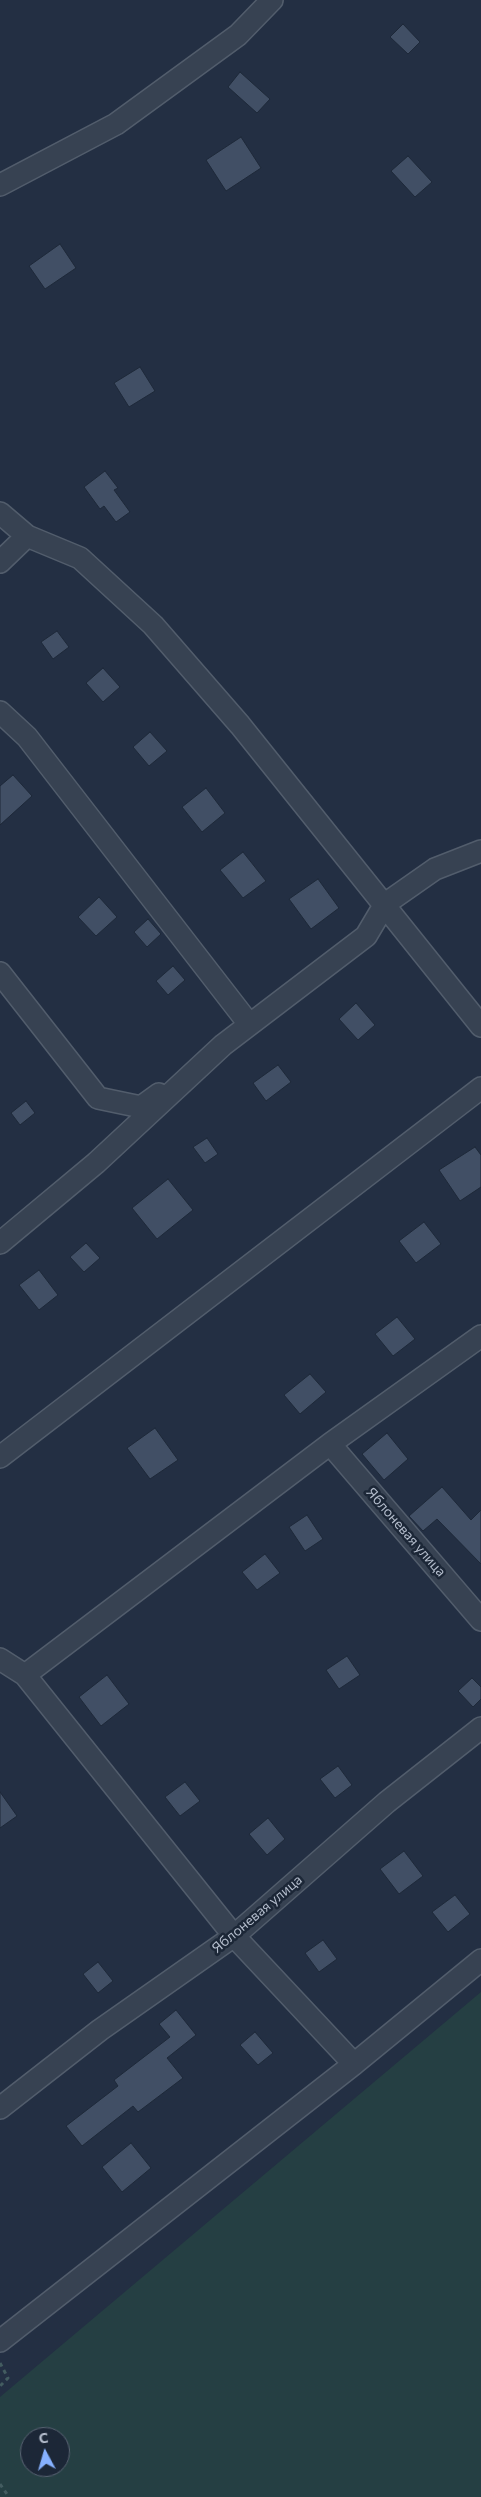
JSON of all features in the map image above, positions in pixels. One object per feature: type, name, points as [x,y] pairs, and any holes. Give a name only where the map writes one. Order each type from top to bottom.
[{"type":"street","points":[[0,185],[116,124],[238,35],[272,0]]},
{"type":"street","points":[[0,513],[27,536],[80,558],[152,625],[240,725],[481,1026]]},
{"type":"street","points":[[0,562],[27,536]]},
{"type":"street","points":[[0,712],[26,737],[250,1024]]},
{"type":"street","points":[[0,973],[98,1098],[141,1107],[366,936],[385,904],[435,869],[481,851]]},
{"type":"street","points":[[0,1242],[96,1164],[223,1045]]},
{"type":"street","points":[[0,1457],[481,1088]]},
{"type":"street","points":[[25,1675],[330,1444],[481,1336]]},
{"type":"street","name":"Яблоневая улица","points":[[330,1444],[481,1620]]},
{"type":"street","points":[[0,1659],[25,1675],[234,1936],[354,2064]]},
{"type":"street","name":"Яблоневая улица","points":[[0,2108],[100,2030],[234,1936],[387,1802],[481,1728]]},
{"type":"street","points":[[0,2341],[354,2064],[481,1960]]},
{"type":"path","points":[[0,2363],[8,2378],[0,2386]]},
{"type":"path","points":[[0,2484],[9,2497]]},
{"type":"green space","points":[[481,1992],[481,2497],[0,2497],[0,2397]]},
{"type":"building","points":[[403,24],[420,42],[408,54],[390,37]]},
{"type":"building","points":[[240,72],[270,99],[257,113],[228,87]]},
{"type":"building","points":[[241,137],[261,168],[226,191],[206,160]]},
{"type":"building","points":[[408,156],[432,182],[415,197],[391,171]]},
{"type":"building","points":[[60,244],[76,268],[45,289],[29,266]]},
{"type":"building","points":[[140,367],[155,391],[129,407],[114,383]]},
{"type":"building","points":[[105,471],[118,488],[114,490],[130,512],[116,522],[104,506],[100,509],[84,487]]},
{"type":"building","points":[[57,631],[69,647],[53,659],[41,642]]},
{"type":"building","points":[[103,668],[120,687],[103,702],[86,683]]},
{"type":"building","points":[[150,732],[167,751],[149,766],[133,747]]},
{"type":"building","points":[[13,775],[32,796],[0,825],[0,786]]},
{"type":"building","points":[[206,788],[225,813],[202,832],[182,807]]},
{"type":"building","points":[[243,852],[266,881],[243,898],[220,870]]},
{"type":"building","points":[[318,879],[339,908],[311,929],[289,899]]},
{"type":"building","points":[[99,897],[117,917],[96,936],[78,917]]},
{"type":"building","points":[[148,919],[161,934],[147,947],[134,932]]},
{"type":"building","points":[[173,966],[185,980],[168,995],[156,981]]},
{"type":"building","points":[[356,1003],[375,1025],[358,1040],[339,1019]]},
{"type":"building","points":[[278,1065],[291,1082],[266,1101],[253,1083]]},
{"type":"building","points":[[26,1101],[35,1113],[20,1125],[11,1113]]},
{"type":"building","points":[[207,1138],[218,1154],[205,1163],[193,1147]]},
{"type":"building","points":[[475,1147],[481,1155],[481,1187],[460,1201],[439,1170]]},
{"type":"building","points":[[168,1179],[193,1210],[157,1239],[132,1208]]},
{"type":"building","points":[[424,1222],[441,1244],[416,1263],[399,1241]]},
{"type":"building","points":[[86,1243],[100,1258],[84,1272],[70,1257]]},
{"type":"building","points":[[39,1270],[58,1295],[39,1310],[19,1285]]},
{"type":"building","points":[[397,1317],[415,1339],[393,1356],[375,1334]]},
{"type":"building","points":[[310,1374],[326,1392],[300,1414],[284,1395]]},
{"type":"building","points":[[155,1428],[178,1460],[150,1479],[127,1448]]},
{"type":"building","points":[[387,1433],[408,1459],[384,1480],[362,1454]]},
{"type":"building","points":[[442,1487],[471,1520],[481,1510],[481,1564],[437,1519],[423,1531],[409,1516]]},
{"type":"building","points":[[307,1515],[323,1539],[305,1551],[289,1527]]},
{"type":"building","points":[[265,1554],[280,1573],[257,1590],[242,1572]]},
{"type":"building","points":[[347,1656],[360,1675],[339,1689],[326,1670]]},
{"type":"building","points":[[107,1675],[129,1704],[101,1726],[79,1697]]},
{"type":"building","points":[[472,1678],[481,1687],[481,1699],[473,1707],[458,1691]]},
{"type":"building","points":[[338,1766],[352,1785],[335,1798],[320,1779]]},
{"type":"building","points":[[185,1782],[200,1801],[180,1816],[165,1797]]},
{"type":"building","points":[[0,1792],[17,1816],[0,1828]]},
{"type":"building","points":[[268,1818],[285,1839],[267,1855],[249,1834]]},
{"type":"building","points":[[404,1851],[423,1876],[399,1894],[380,1869]]},
{"type":"building","points":[[455,1895],[470,1914],[448,1932],[432,1912]]},
{"type":"building","points":[[323,1940],[337,1959],[319,1972],[305,1953]]},
{"type":"building","points":[[98,1962],[113,1981],[98,1993],[83,1974]]},
{"type":"building","points":[[176,2010],[196,2035],[167,2058],[183,2078],[138,2112],[133,2106],[82,2146],[66,2126],[118,2086],[114,2080],[170,2037],[159,2024]]},
{"type":"building","points":[[255,2032],[273,2053],[258,2065],[240,2045]]},
{"type":"building","points":[[131,2143],[151,2168],[122,2192],[102,2167]]}]
